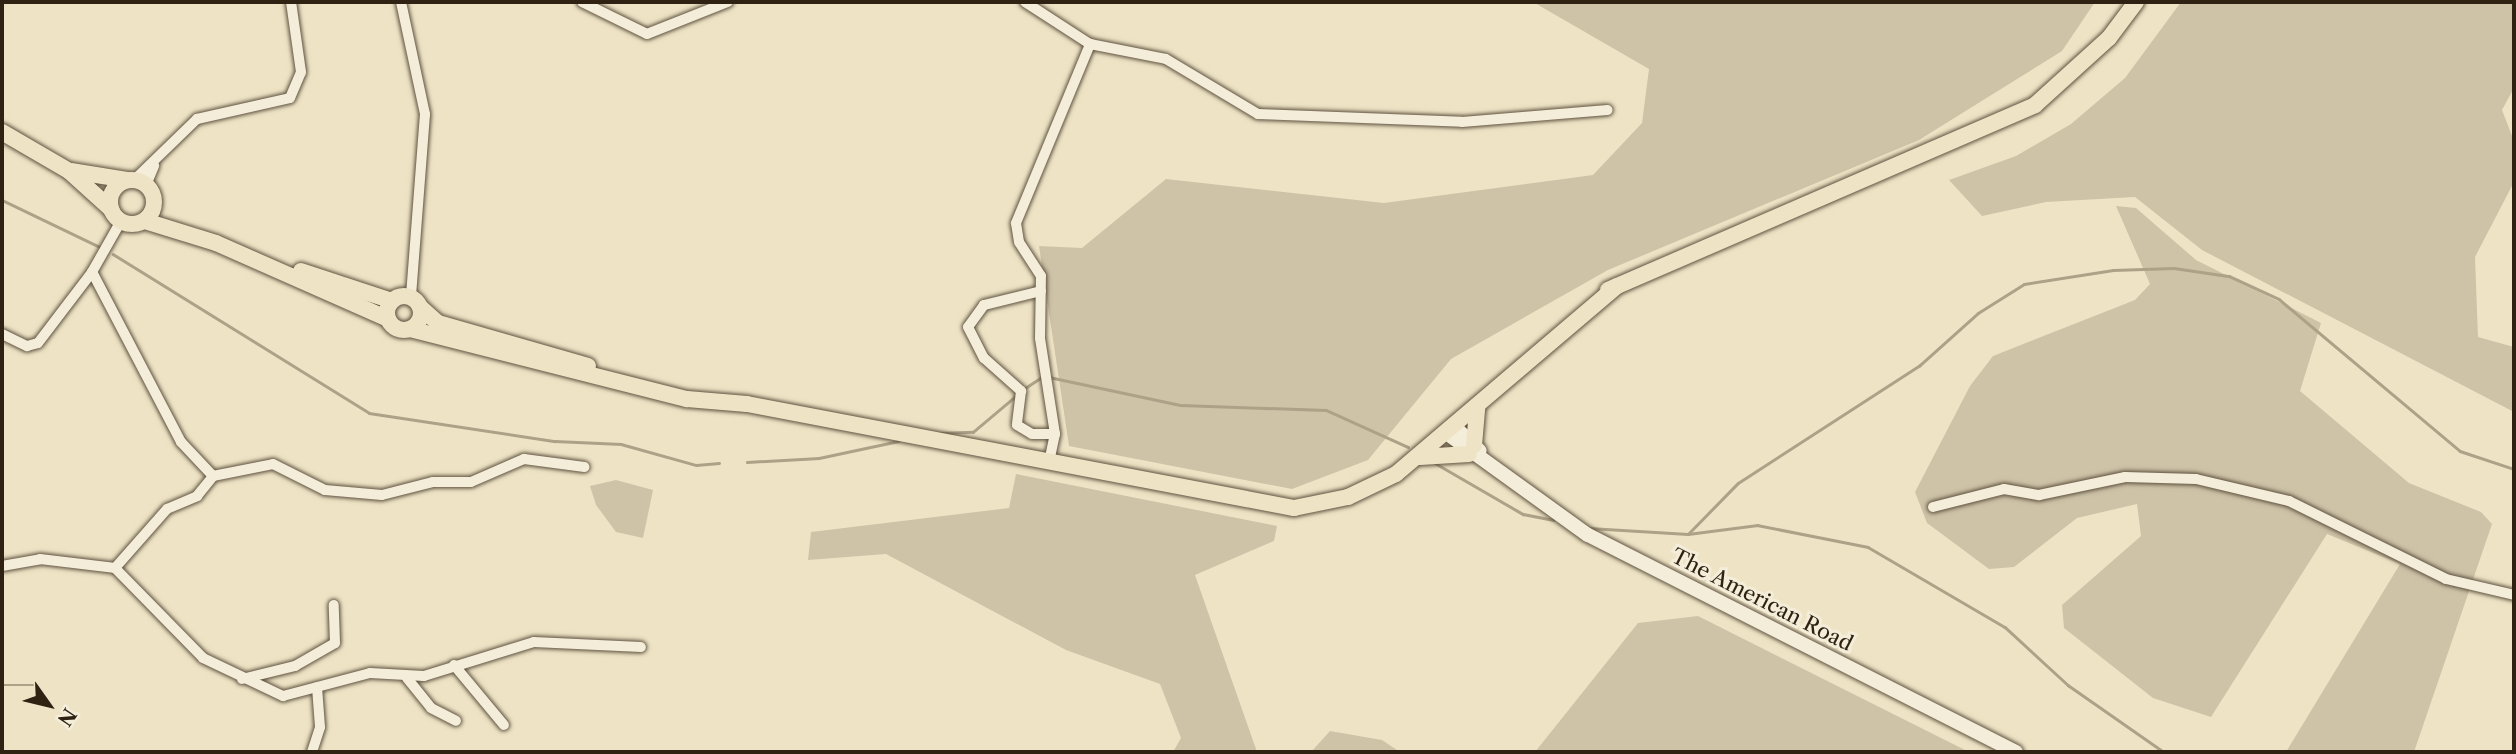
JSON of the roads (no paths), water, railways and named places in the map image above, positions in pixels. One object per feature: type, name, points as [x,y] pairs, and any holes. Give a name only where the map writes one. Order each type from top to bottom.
[{"type":"main road","points":[[1411,461],[1574,307],[2035,105],[2109,38],[2136,2]]},
{"type":"main road","points":[[2,132],[69,171],[116,215],[189,232],[388,320],[397,329],[410,329],[747,404],[1294,508],[1363,490],[1411,461],[1434,453],[1471,449],[1471,423],[1478,404]]},
{"type":"main road","points":[[69,171],[136,182],[189,232]]},
{"type":"main road","points":[[116,215],[111,194],[136,182]]},
{"type":"main road","points":[[145,220],[155,202]]},
{"type":"main road","points":[[216,243],[392,301],[415,302],[438,323],[527,356]]},
{"type":"main road","points":[[1363,490],[1478,404],[1617,286]]},
{"type":"main road","points":[[388,320],[392,301]]},
{"type":"main road","points":[[410,329],[419,320],[415,302]]},
{"type":"main road","name":"The American Road","points":[[1447,427],[1497,471],[1620,552],[2016,752]]},
{"type":"street","points":[[136,182],[197,118],[290,98],[301,72],[291,2]]},
{"type":"street","points":[[401,2],[425,114],[415,302]]},
{"type":"street","points":[[582,2],[647,34],[728,2]]},
{"type":"street","points":[[1025,2],[1090,44],[1166,59],[1258,114],[1462,122],[1608,110]]},
{"type":"street","points":[[1049,462],[1055,434],[1040,338],[1041,276],[1019,243],[1016,223],[1090,44]]},
{"type":"street","points":[[2,334],[27,346],[38,343],[92,272],[116,215]]},
{"type":"street","points":[[92,272],[181,442],[213,476]]},
{"type":"street","points":[[1041,291],[984,305],[968,327],[984,358],[1021,391],[1017,425],[1032,434],[1055,434]]},
{"type":"street","points":[[115,568],[167,509],[197,496],[213,476],[273,464],[325,490],[382,495],[433,482],[471,482],[524,460],[584,467]]},
{"type":"street","points":[[1933,507],[2004,489],[2039,495],[2125,477],[2196,479],[2289,501],[2446,579],[2514,595]]},
{"type":"street","points":[[2,564],[40,559],[115,568],[203,657],[242,679],[284,696],[370,673],[407,678],[534,642],[641,647]]},
{"type":"street","points":[[242,679],[295,666],[335,643],[334,605]]},
{"type":"street","points":[[454,665],[504,725]]},
{"type":"street","points":[[407,678],[431,708],[456,721]]},
{"type":"street","points":[[312,752],[320,727],[317,687]]},
{"type":"waterway","points":[[2,200],[100,247]]},
{"type":"waterway","points":[[113,254],[369,413],[555,441],[621,444],[696,465],[719,463]]},
{"type":"waterway","points":[[1688,534],[1738,483],[1919,366],[1978,313],[2024,284],[2113,270],[2174,268],[2229,276],[2279,299],[2460,451],[2514,469]]},
{"type":"waterway","points":[[1022,390],[1042,377]]},
{"type":"waterway","points":[[1049,377],[1181,405],[1326,410],[1408,447]]},
{"type":"waterway","points":[[939,433],[973,432],[1017,395]]},
{"type":"waterway","points":[[747,462],[819,458],[898,441]]},
{"type":"waterway","points":[[1435,463],[1523,514],[1553,520]]},
{"type":"waterway","points":[[1589,528],[1688,534],[1757,525],[1868,547],[2005,627],[2068,685],[2164,752]]},
{"type":"waterway","points":[[2,685],[33,685]]}]
